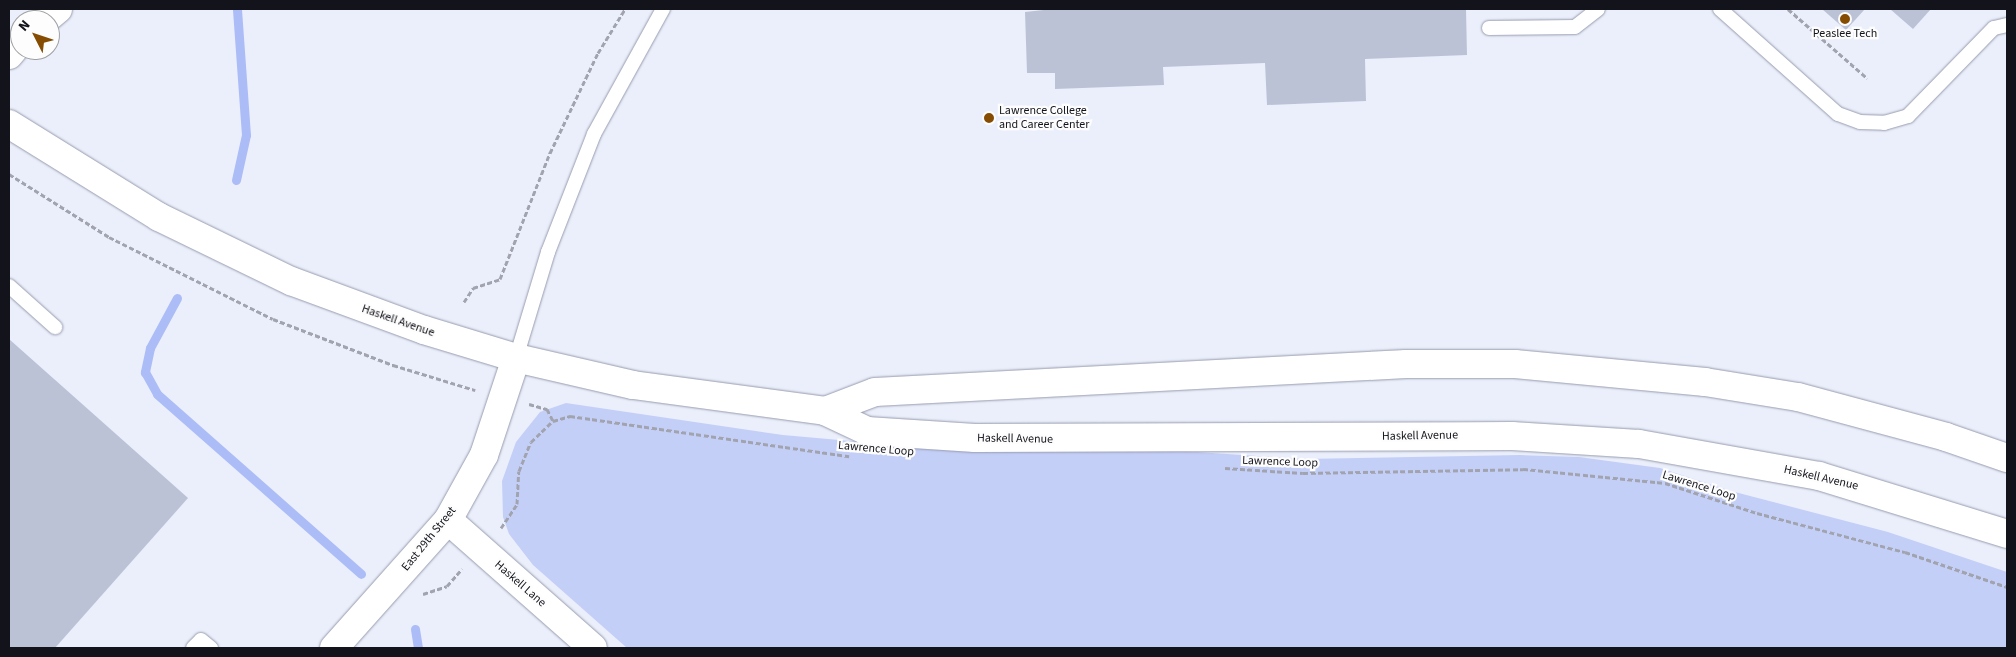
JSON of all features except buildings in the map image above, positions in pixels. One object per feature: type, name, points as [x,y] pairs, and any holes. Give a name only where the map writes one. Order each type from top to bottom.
[{"type":"main road","name":"Haskell Avenue","points":[[9,124],[97,182],[244,259],[339,300],[516,358],[633,385],[824,411],[867,431],[975,438],[1512,436],[1639,444],[1819,476],[2007,534]]},
{"type":"main road","name":"East 29th Street","points":[[334,648],[448,520],[484,454],[516,358]]},
{"type":"main road","name":"Haskell Avenue","points":[[824,411],[874,392],[1406,364],[1515,364],[1705,382],[1798,397],[1946,436],[2007,458]]},
{"type":"main road","name":"Haskell Lane","points":[[448,520],[593,648]]},
{"type":"lane","points":[[516,358],[548,252],[594,134],[663,9]]},
{"type":"lane","points":[[1489,28],[1575,27],[1598,9]]},
{"type":"lane","points":[[1720,9],[1838,114],[1860,122],[1884,123],[1908,116],[1994,28],[2007,26]]},
{"type":"lane","points":[[9,286],[55,327]]},
{"type":"lane","points":[[193,648],[201,640],[211,648]]},
{"type":"path","points":[[464,302],[473,288],[500,280],[550,153],[598,53],[625,9]]},
{"type":"path","points":[[1788,9],[1866,78]]},
{"type":"path","points":[[9,174],[109,237],[273,319],[392,365],[504,398]]},
{"type":"path","points":[[508,519],[517,504],[516,489],[524,456],[540,430],[553,421],[547,409]]},
{"type":"path","name":"Lawrence Loop","points":[[553,421],[570,416],[592,418],[851,456]]},
{"type":"path","name":"Lawrence Loop","points":[[1221,468],[1303,473],[1523,469],[1665,483],[1757,513],[1905,552],[2007,587]]},
{"type":"path","points":[[417,599],[453,580]]},
{"type":"shaded area","points":[[566,403],[783,435],[907,446],[1152,449],[1304,459],[1520,455],[1579,457],[1660,468],[1731,491],[1888,532],[2007,572],[2007,648],[627,648],[533,565],[509,534],[503,517],[502,481],[516,442],[540,412]]},
{"type":"waterway","points":[[236,180],[246,135],[237,9]]},
{"type":"waterway","points":[[177,298],[150,348],[145,372],[157,394],[361,574]]},
{"type":"waterway","points":[[415,629],[418,648]]},
{"type":"place","name":"Peaslee Tech","points":[[1845,19]]},
{"type":"place","name":"Lawrence College and Career Center","points":[[989,118]]}]
